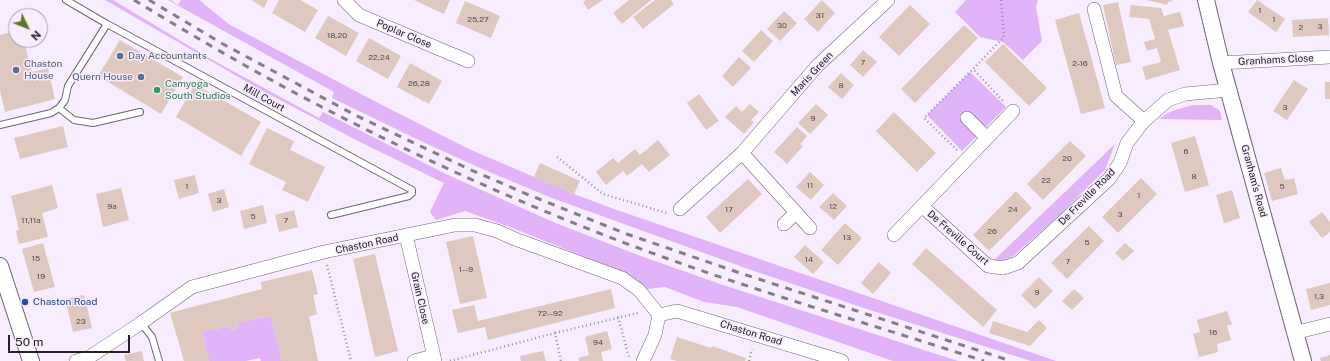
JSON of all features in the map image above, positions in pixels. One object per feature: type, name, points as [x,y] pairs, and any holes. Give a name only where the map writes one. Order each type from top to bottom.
[{"type":"street","name":"Poplar Close","points":[[344,0],[359,15],[468,61]]},
{"type":"street","name":"Maris Green","points":[[680,209],[742,153],[817,66],[888,0]]},
{"type":"street","name":"Granham's Road","points":[[1206,0],[1221,63],[1302,361]]},
{"type":"street","points":[[1094,9],[1116,96],[1144,121]]},
{"type":"street","name":"Granhams Close","points":[[1221,63],[1330,57]]},
{"type":"street","name":"De Freville Road","points":[[1018,263],[1109,179],[1120,163],[1127,143],[1144,121],[1168,100],[1185,94],[1229,90]]},
{"type":"street","name":"De Freville Court","points":[[894,236],[966,159],[1014,111]]},
{"type":"street","points":[[967,118],[987,138]]},
{"type":"street","points":[[742,153],[810,228]]},
{"type":"street","name":"De Freville Court","points":[[922,206],[988,266],[1003,268],[1018,263]]},
{"type":"street","points":[[784,224],[796,213]]},
{"type":"street","name":"Chaston Road","points":[[76,361],[88,358],[192,287],[324,252],[455,225],[475,225],[497,231],[622,278],[639,290],[659,315],[677,311],[842,361]]},
{"type":"street","name":"Grain Close","points":[[406,235],[434,359]]},
{"type":"street","points":[[0,266],[30,361]]},
{"type":"street","points":[[643,361],[655,335],[659,315]]},
{"type":"street","points":[[1294,333],[1330,324]]},
{"type":"street","points":[[414,361],[434,359]]},
{"type":"lane","points":[[0,125],[51,113],[59,108],[65,100],[68,86],[106,24],[66,0]]},
{"type":"lane","name":"Mill Court","points":[[106,24],[412,190],[411,195],[408,196],[330,215]]},
{"type":"lane","points":[[59,108],[74,120],[93,123],[140,112]]},
{"type":"lane","points":[[141,323],[152,337],[159,361]]},
{"type":"path","points":[[966,159],[924,118],[1004,37],[1001,0]]},
{"type":"path","points":[[973,70],[1014,111]]},
{"type":"path","points":[[557,157],[603,194],[672,214],[680,209]]},
{"type":"path","points":[[324,252],[351,361]]},
{"type":"path","points":[[450,361],[640,312],[651,304]]},
{"type":"path","points":[[618,317],[628,357],[633,361]]},
{"type":"path","points":[[555,333],[561,361]]},
{"type":"shaded area","points":[[105,0],[113,0],[211,59],[319,118],[323,112],[448,175],[553,222],[638,255],[720,284],[958,361],[893,361],[737,307],[704,302],[665,287],[647,289],[627,274],[510,227],[465,211],[436,220],[430,212],[444,183],[360,142],[261,90]]},
{"type":"shaded area","points":[[168,0],[171,0],[178,5],[181,0],[199,0],[230,25],[380,104],[471,150],[574,194],[1056,361],[1031,361],[876,312],[751,270],[552,198],[425,143],[332,98],[334,92]]},
{"type":"shaded area","points":[[966,0],[1038,0],[1036,7],[1042,41],[1023,60],[1003,42],[980,37],[955,12]]},
{"type":"shaded area","points":[[970,72],[1006,107],[962,151],[927,115]]},
{"type":"shaded area","points":[[1194,105],[1211,105],[1220,111],[1222,120],[1159,119],[1171,111]]},
{"type":"shaded area","points":[[1115,144],[1105,170],[1056,218],[1012,257],[1005,260],[992,262]]},
{"type":"shaded area","points":[[270,316],[282,361],[261,361],[260,358],[246,361],[209,361],[202,332],[229,326],[231,330],[238,328],[237,323]]},
{"type":"building","points":[[251,0],[268,0],[264,8]]},
{"type":"building","points":[[279,0],[300,0],[318,10],[305,32],[272,13]]},
{"type":"building","points":[[414,0],[450,0],[444,14]]},
{"type":"building","points":[[586,0],[603,0],[588,10],[583,2]]},
{"type":"building","points":[[629,0],[651,0],[622,24],[613,13]]},
{"type":"building","points":[[655,0],[671,0],[674,4],[643,29],[633,17]]},
{"type":"building","points":[[822,0],[835,13],[818,32],[804,19]]},
{"type":"building","points":[[1147,0],[1172,1],[1168,2],[1167,5]]},
{"type":"building","points":[[1257,0],[1285,19],[1276,32],[1248,12]]},
{"type":"building","points":[[465,1],[500,16],[491,38],[456,23]]},
{"type":"building","points":[[1118,2],[1131,62],[1116,65],[1103,5]]},
{"type":"building","points":[[910,5],[930,24],[899,56],[879,37]]},
{"type":"building","points":[[1131,5],[1161,8],[1164,16],[1180,12],[1184,26],[1168,30],[1180,70],[1146,80],[1142,67],[1161,62],[1157,48],[1147,51],[1144,42],[1155,39],[1149,19],[1129,17]]},
{"type":"building","points":[[784,11],[797,23],[780,41],[767,29]]},
{"type":"building","points":[[1079,13],[1105,108],[1081,114],[1055,20]]},
{"type":"building","points":[[328,16],[359,33],[346,56],[315,38]]},
{"type":"building","points":[[1328,18],[1329,35],[1293,37],[1292,20]]},
{"type":"building","points":[[964,25],[978,38],[915,103],[901,89]]},
{"type":"building","points":[[761,30],[773,41],[754,62],[742,51]]},
{"type":"building","name":"Chaston House","points":[[8,33],[8,48],[26,48],[32,72],[48,68],[55,99],[5,112],[0,91],[0,35]]},
{"type":"building","points":[[369,38],[401,56],[388,79],[356,61]]},
{"type":"building","name":"Quern House","points":[[120,40],[183,77],[161,114],[98,76]]},
{"type":"building","points":[[1003,44],[1047,88],[1029,106],[985,62]]},
{"type":"building","points":[[863,50],[877,62],[863,77],[850,65]]},
{"type":"building","points":[[739,57],[751,68],[733,87],[722,76]]},
{"type":"building","points":[[410,63],[442,81],[429,104],[397,87]]},
{"type":"building","points":[[841,73],[854,85],[842,99],[828,87]]},
{"type":"building","points":[[1294,80],[1308,89],[1287,120],[1273,111]]},
{"type":"building","points":[[1325,82],[1330,82],[1330,99],[1325,99]]},
{"type":"building","points":[[195,84],[261,122],[241,156],[176,117]]},
{"type":"building","points":[[699,94],[719,121],[706,130],[687,103]]},
{"type":"building","points":[[750,104],[759,112],[751,120],[754,122],[744,134],[725,117],[736,106],[742,112]]},
{"type":"building","points":[[816,104],[828,115],[810,134],[798,123]]},
{"type":"building","points":[[894,112],[936,153],[917,172],[876,131]]},
{"type":"building","points":[[63,126],[68,147],[20,159],[14,138]]},
{"type":"building","points":[[797,127],[807,136],[800,144],[803,146],[787,164],[774,152]]},
{"type":"building","points":[[267,128],[294,141],[290,150],[325,167],[308,202],[282,190],[286,182],[249,164]]},
{"type":"building","points":[[1195,136],[1209,185],[1185,192],[1171,143]]},
{"type":"building","points":[[658,140],[670,155],[649,172],[642,164],[627,176],[623,171],[606,185],[596,172],[613,158],[618,163],[635,149],[640,155]]},
{"type":"building","points":[[1070,141],[1086,156],[1043,200],[1027,184]]},
{"type":"building","points":[[540,163],[580,181],[574,194],[534,177]]},
{"type":"building","points":[[1281,168],[1285,180],[1294,178],[1298,194],[1272,201],[1264,173]]},
{"type":"building","points":[[810,172],[824,185],[811,200],[796,187]]},
{"type":"building","points":[[195,175],[199,193],[179,199],[174,180]]},
{"type":"building","points":[[1141,178],[1157,194],[1118,233],[1102,217]]},
{"type":"building","points":[[748,179],[762,194],[720,233],[706,217]]},
{"type":"building","points":[[52,185],[58,208],[42,213],[48,237],[19,244],[16,231],[19,230],[11,196]]},
{"type":"building","points":[[121,188],[129,220],[103,227],[96,194]]},
{"type":"building","points":[[224,189],[229,207],[213,212],[208,194]]},
{"type":"building","points":[[1232,190],[1240,218],[1224,223],[1216,195]]},
{"type":"building","points":[[1016,191],[1032,208],[989,251],[973,235]]},
{"type":"building","points":[[833,193],[847,206],[834,220],[819,207]]},
{"type":"building","points":[[263,205],[267,223],[244,229],[240,211]]},
{"type":"building","points":[[294,210],[298,227],[279,232],[275,215]]},
{"type":"building","points":[[1322,212],[1330,222],[1330,232],[1322,238],[1309,222]]},
{"type":"building","points":[[845,223],[862,238],[838,265],[821,250]]},
{"type":"building","points":[[1089,226],[1104,241],[1067,279],[1051,263]]},
{"type":"building","points":[[473,236],[487,298],[460,304],[446,242]]},
{"type":"building","points":[[43,243],[55,287],[34,292],[22,249]]},
{"type":"building","points":[[1125,243],[1134,251],[1123,261],[1115,253]]},
{"type":"building","points":[[805,245],[824,262],[813,274],[794,257]]},
{"type":"building","points":[[926,248],[997,310],[983,327],[912,264]]},
{"type":"building","points":[[375,254],[398,351],[375,357],[353,259]]},
{"type":"building","points":[[879,262],[891,273],[873,294],[861,283]]},
{"type":"building","points":[[312,270],[318,294],[313,295],[317,314],[309,317],[318,361],[282,361],[270,316],[237,323],[238,328],[230,330],[229,326],[202,332],[209,361],[184,361],[170,313],[262,289],[261,282]]},
{"type":"building","points":[[1039,277],[1053,291],[1035,309],[1021,295]]},
{"type":"building","points":[[1330,283],[1330,305],[1311,310],[1306,289]]},
{"type":"building","points":[[611,289],[615,308],[488,340],[485,327],[458,333],[452,310],[474,305],[478,321]]},
{"type":"building","points":[[1074,289],[1084,298],[1072,310],[1062,301]]},
{"type":"building","points":[[84,295],[92,328],[73,332],[65,299]]},
{"type":"building","points":[[1227,311],[1232,324],[1227,326],[1231,340],[1217,344],[1218,352],[1199,357],[1193,334],[1200,332],[1197,320]]},
{"type":"building","points":[[1039,320],[1047,328],[1030,346],[989,333],[993,321],[1027,332]]},
{"type":"building","points":[[607,331],[612,349],[601,352],[603,361],[579,361],[578,358],[589,355],[585,337]]},
{"type":"building","points":[[677,337],[711,348],[712,346],[746,358],[745,361],[677,361],[670,359]]},
{"type":"building","points":[[142,351],[144,361],[126,361],[124,355]]},
{"type":"building","points":[[543,351],[546,361],[521,361],[520,356]]},
{"type":"building","points":[[1330,355],[1330,361],[1321,361],[1320,358]]},
{"type":"railway","points":[[134,0],[180,28],[320,106],[429,160],[541,210],[662,257],[708,273],[984,361]]},
{"type":"railway","points":[[149,0],[223,44],[355,115],[471,170],[529,195],[624,233],[737,272],[1011,361]]},
{"type":"place","name":"Day Accountants","points":[[120,56]]},
{"type":"place","name":"Chaston House","points":[[16,70]]},
{"type":"place","name":"Quern House","points":[[141,77]]},
{"type":"place","name":"Camyoga South Studios","points":[[157,90]]},
{"type":"place","name":"Chaston Road","points":[[25,302]]}]
